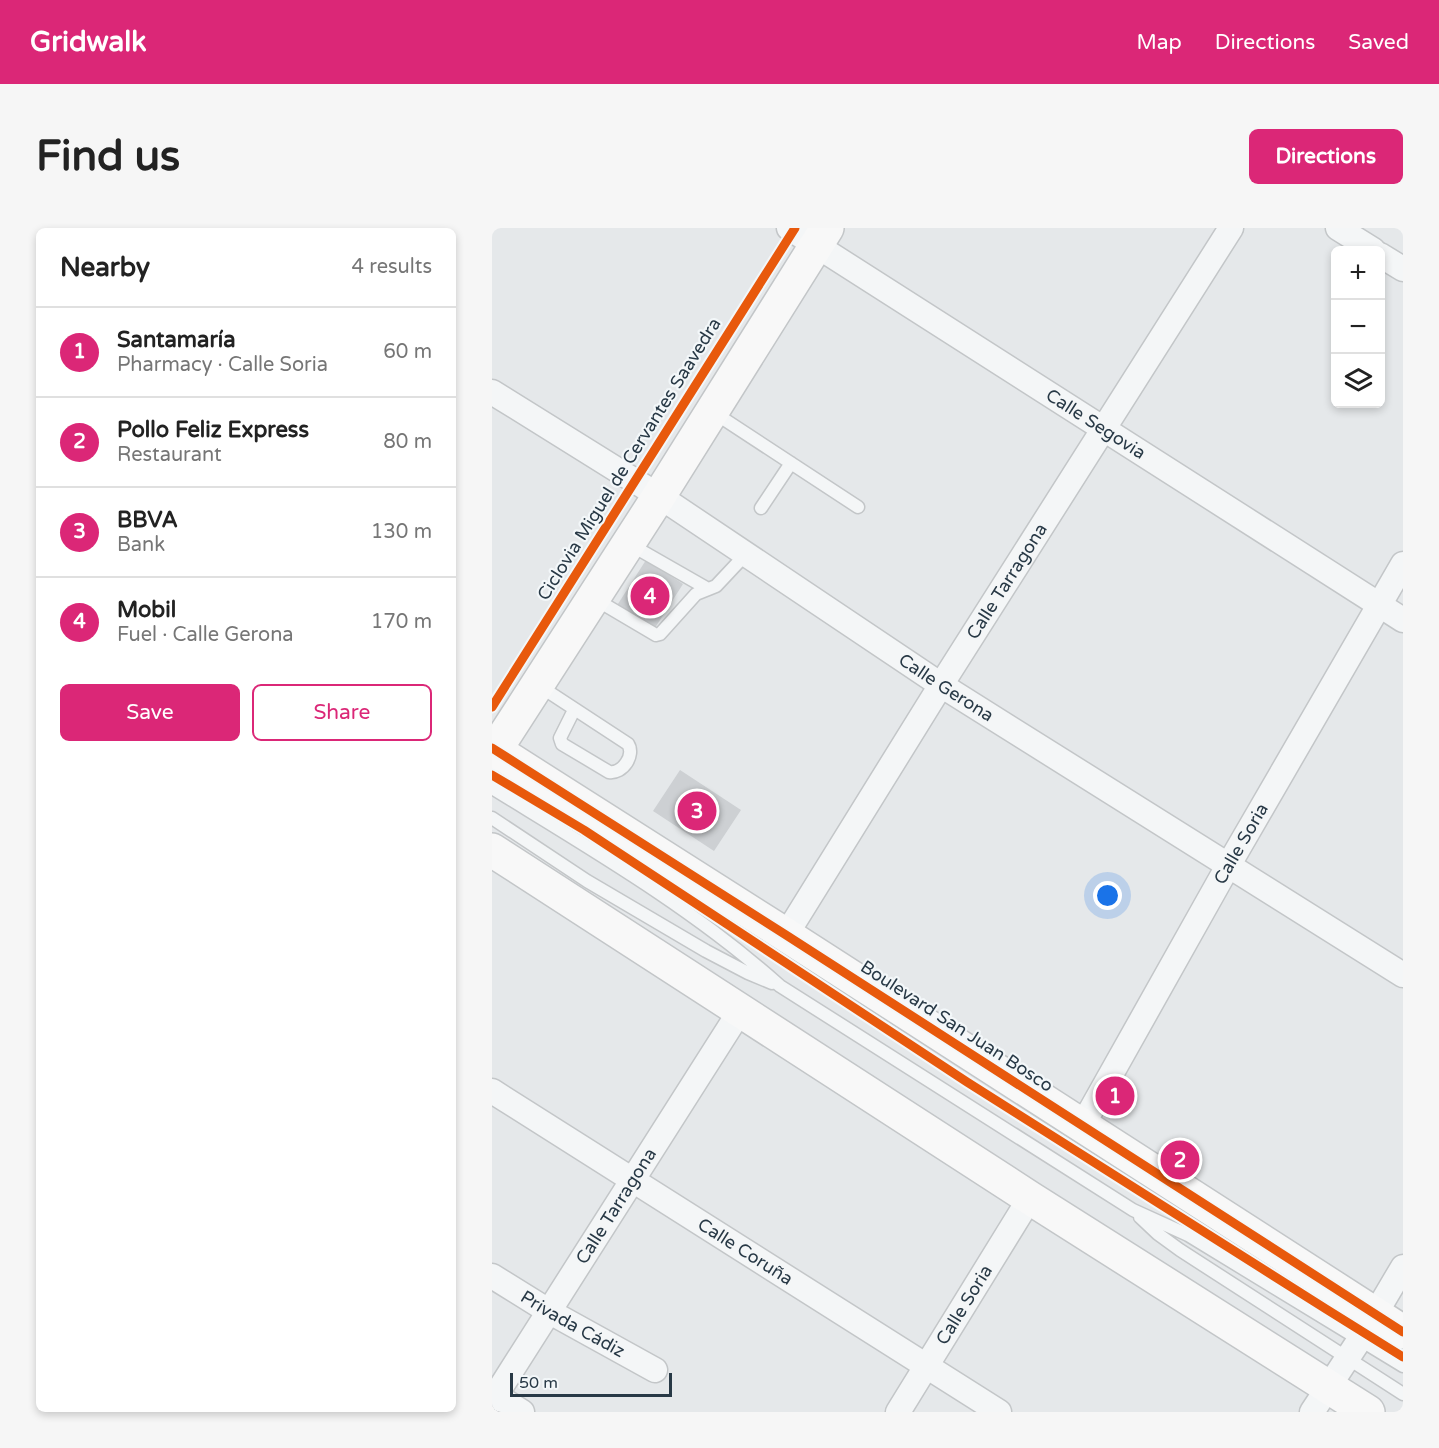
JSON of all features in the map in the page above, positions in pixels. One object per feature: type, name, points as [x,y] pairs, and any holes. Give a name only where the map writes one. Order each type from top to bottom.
[{"type":"street","name":"Calle Segovia","points":[[789,228],[821,237],[1104,429],[1403,620]]},
{"type":"street","name":"Calle Tarragona","points":[[786,935],[941,685],[1232,228]]},
{"type":"street","points":[[1338,228],[1367,246]]},
{"type":"street","points":[[493,751],[659,496],[821,237]]},
{"type":"street","points":[[1385,258],[1403,269]]},
{"type":"street","name":"Calle Gerona","points":[[492,392],[659,496],[941,685],[1403,975]]},
{"type":"street","name":"Calle Soria","points":[[1082,1126],[1228,866],[1403,564]]},
{"type":"street","name":"Boulevard San Juan Bosco","points":[[493,751],[786,935],[1082,1126],[1360,1337],[1403,1332]]},
{"type":"street","points":[[492,850],[1030,1198],[1320,1399],[1368,1412]]},
{"type":"street","name":"Calle Tarragona","points":[[493,1397],[740,1011]]},
{"type":"street","name":"Calle Coruña","points":[[492,1091],[999,1412]]},
{"type":"street","name":"Calle Soria","points":[[898,1412],[1030,1198]]},
{"type":"street","points":[[1320,1399],[1403,1267]]},
{"type":"street","name":"Privada Cádiz","points":[[492,1276],[549,1312],[655,1370]]},
{"type":"street","points":[[493,1397],[522,1412]]},
{"type":"lane","points":[[712,411],[858,507]]},
{"type":"lane","points":[[761,508],[791,463]]},
{"type":"lane","points":[[628,543],[708,589]]},
{"type":"lane","points":[[593,598],[656,635],[660,634],[696,594],[716,586],[746,554]]},
{"type":"lane","points":[[537,685],[628,744],[631,753],[621,770],[616,773],[609,772],[562,744],[560,738],[574,710]]},
{"type":"lane","points":[[492,788],[602,855],[700,921],[750,959],[780,986],[1133,1210],[1188,1234],[1360,1337],[1403,1366]]},
{"type":"lane","points":[[492,818],[587,881],[706,951],[748,974],[780,986]]},
{"type":"lane","points":[[1133,1210],[1158,1234],[1180,1250],[1360,1337],[1403,1394]]},
{"type":"building","points":[[646,560],[683,584],[653,631],[616,607]]},
{"type":"building","points":[[680,770],[741,810],[714,851],[653,811]]},
{"type":"cycle path","name":"Ciclovia Miguel de Cervantes Saavedra","points":[[492,707],[795,228]]},
{"type":"cycle path","points":[[492,748],[1403,1332]]},
{"type":"cycle path","points":[[492,775],[584,830],[967,1082],[1403,1357]]},
{"type":"place","name":"Mobil","points":[[650,596]]},
{"type":"place","name":"BBVA","points":[[697,811]]},
{"type":"place","name":"Santamaría","points":[[1115,1096]]},
{"type":"place","name":"Pollo Feliz Express","points":[[1180,1160]]}]
